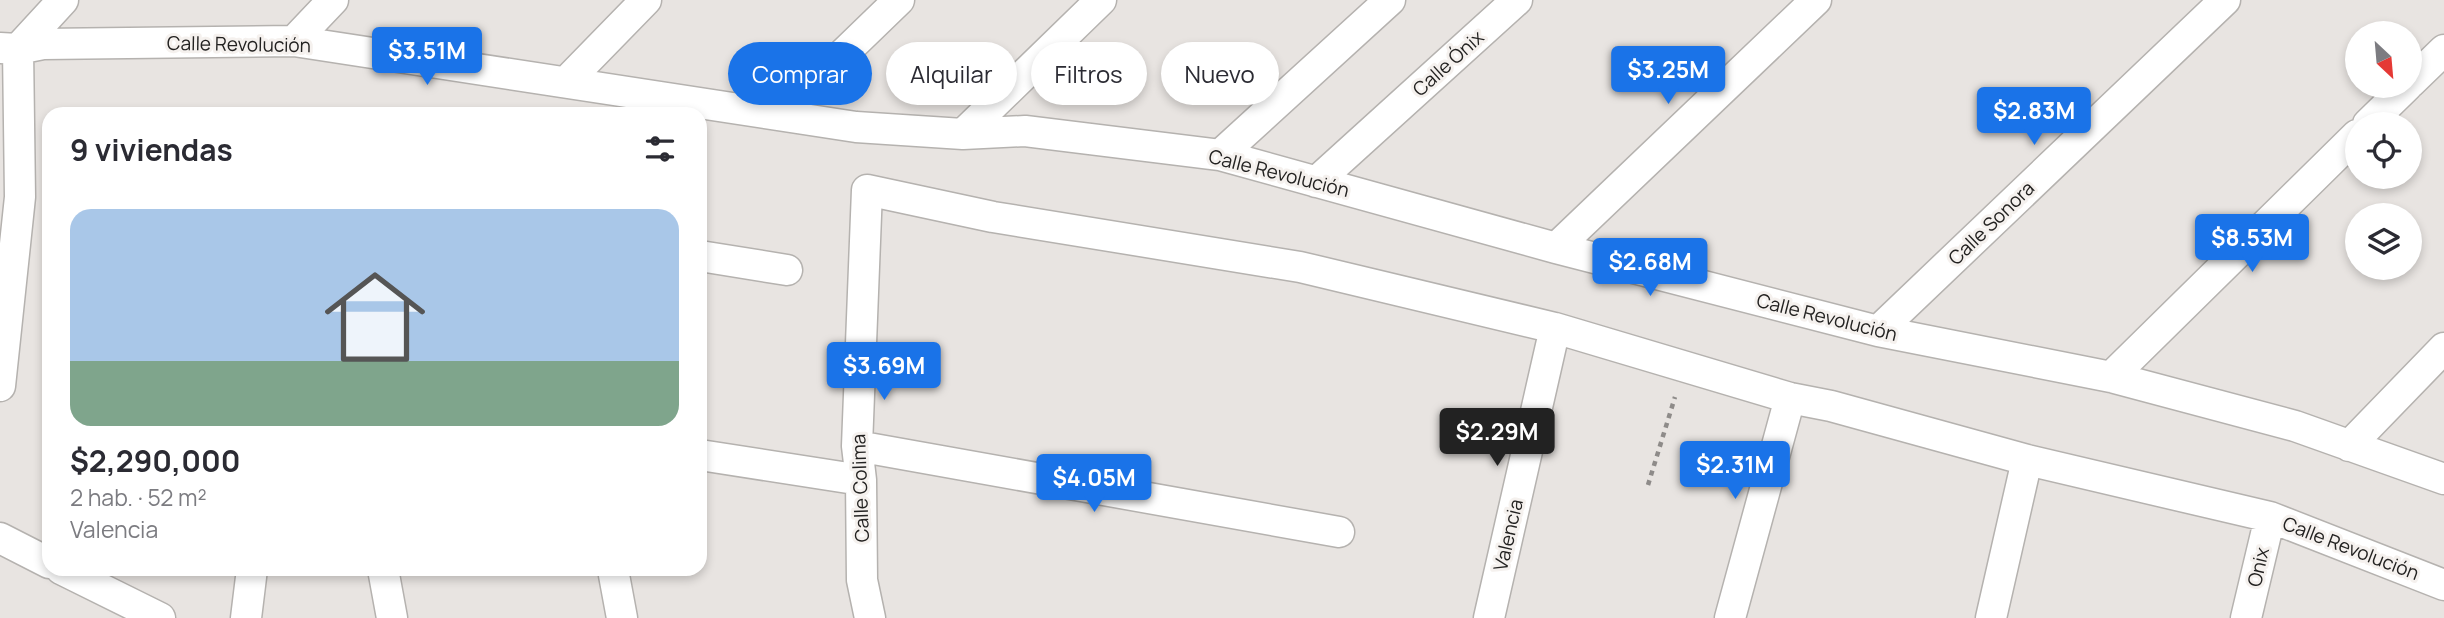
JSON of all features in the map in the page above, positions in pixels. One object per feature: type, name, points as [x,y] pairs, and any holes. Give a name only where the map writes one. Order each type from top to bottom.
[{"type":"street","points":[[0,387],[20,197],[9,49],[63,0]]},
{"type":"street","points":[[294,41],[333,0]]},
{"type":"street","points":[[566,82],[646,0]]},
{"type":"street","points":[[780,115],[900,0]]},
{"type":"street","points":[[963,134],[1101,0]]},
{"type":"street","points":[[1220,155],[1390,0]]},
{"type":"street","name":"Calle Ónix","points":[[1316,182],[1517,0]]},
{"type":"street","points":[[1556,248],[1816,0]]},
{"type":"street","name":"Calle Sonora","points":[[1878,331],[2225,0]]},
{"type":"street","name":"Calle Revolución","points":[[9,49],[43,44],[294,41],[856,127],[963,134],[1025,131],[1220,155],[1556,248],[1878,331],[2111,377],[2295,426],[2444,479]]},
{"type":"street","points":[[2422,72],[2444,50]]},
{"type":"street","points":[[2381,112],[2395,98]]},
{"type":"street","points":[[2111,377],[2345,147]]},
{"type":"street","name":"Calle Revolución","points":[[867,190],[993,217],[1300,267],[1555,328],[1790,398],[1830,406],[2027,460],[2270,517],[2444,585]]},
{"type":"street","name":"Calle Colima","points":[[867,190],[857,446],[861,480],[862,580],[870,618]]},
{"type":"street","points":[[707,257],[787,270]]},
{"type":"street","name":"Valencia","points":[[1489,618],[1555,328]]},
{"type":"street","points":[[2349,446],[2444,348]]},
{"type":"street","points":[[1730,618],[1790,398]]},
{"type":"street","points":[[857,446],[1339,532]]},
{"type":"street","points":[[707,456],[861,480]]},
{"type":"street","points":[[1991,618],[2027,460]]},
{"type":"street","name":"Onix","points":[[2246,618],[2270,517]]},
{"type":"street","points":[[0,538],[42,559]]},
{"type":"street","points":[[75,576],[160,618]]},
{"type":"street","points":[[246,618],[251,576]]},
{"type":"street","points":[[384,576],[392,618]]},
{"type":"street","points":[[614,576],[622,618]]},
{"type":"path","points":[[1648,485],[1684,366]]}]
